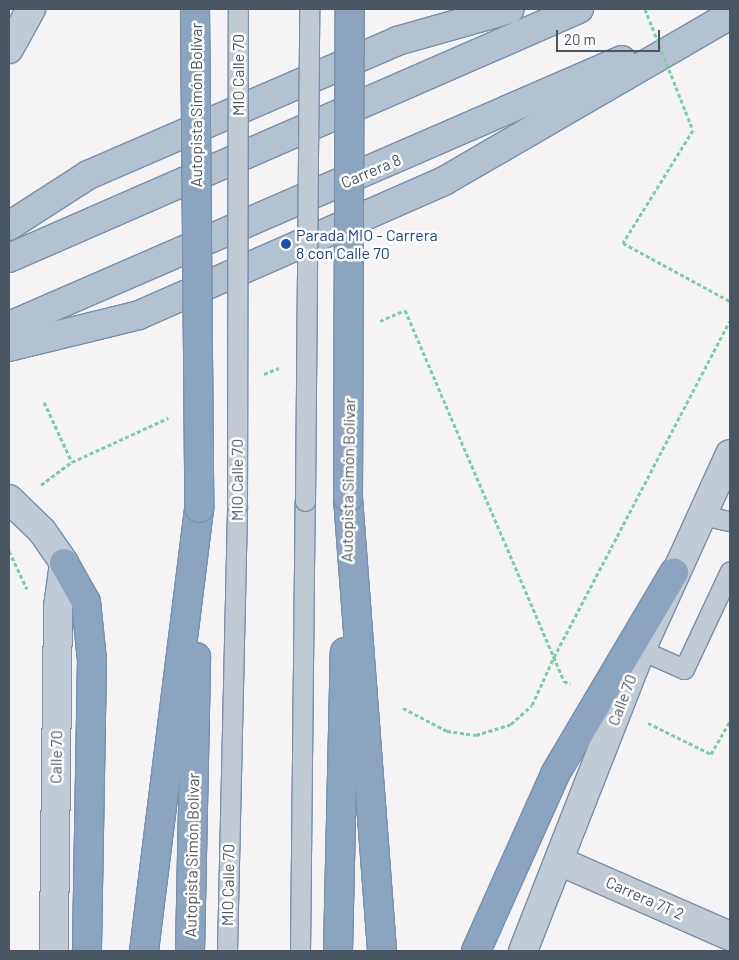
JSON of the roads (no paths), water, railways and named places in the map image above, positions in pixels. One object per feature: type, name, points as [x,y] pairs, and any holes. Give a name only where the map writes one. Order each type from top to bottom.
[{"type":"highway","name":"Autopista Simón Bolívar","points":[[190,951],[200,508],[195,9]]},
{"type":"highway","name":"Autopista Simón Bolívar","points":[[338,951],[348,498],[350,9]]},
{"type":"highway","points":[[348,498],[382,951]]},
{"type":"highway","points":[[144,951],[200,508]]},
{"type":"highway","points":[[64,563],[86,602],[92,660],[87,951]]},
{"type":"highway","points":[[476,951],[555,774],[674,573]]},
{"type":"main road","points":[[9,226],[98,171],[397,42],[510,9]]},
{"type":"main road","points":[[9,258],[579,9]]},
{"type":"main road","points":[[9,347],[139,315],[444,181],[730,13]]},
{"type":"main road","name":"Carrera 8","points":[[9,326],[404,157],[730,13]]},
{"type":"street","points":[[9,49],[31,9]]},
{"type":"street","name":"Calle 70","points":[[522,951],[641,650],[674,573],[730,454]]},
{"type":"street","points":[[9,499],[42,531],[64,563]]},
{"type":"street","name":"Calle 70","points":[[54,951],[58,607],[64,563]]},
{"type":"street","name":"Carrera 7T 2","points":[[559,861],[730,936]]},
{"type":"lane","name":"MIO Calle 70","points":[[227,951],[237,505],[238,9]]},
{"type":"lane","points":[[300,951],[309,9]]},
{"type":"lane","points":[[701,515],[730,521]]},
{"type":"lane","points":[[641,650],[684,669],[730,571]]},
{"type":"place","name":"Parada MIO - Carrera 8 con Calle 70","points":[[286,244]]}]
